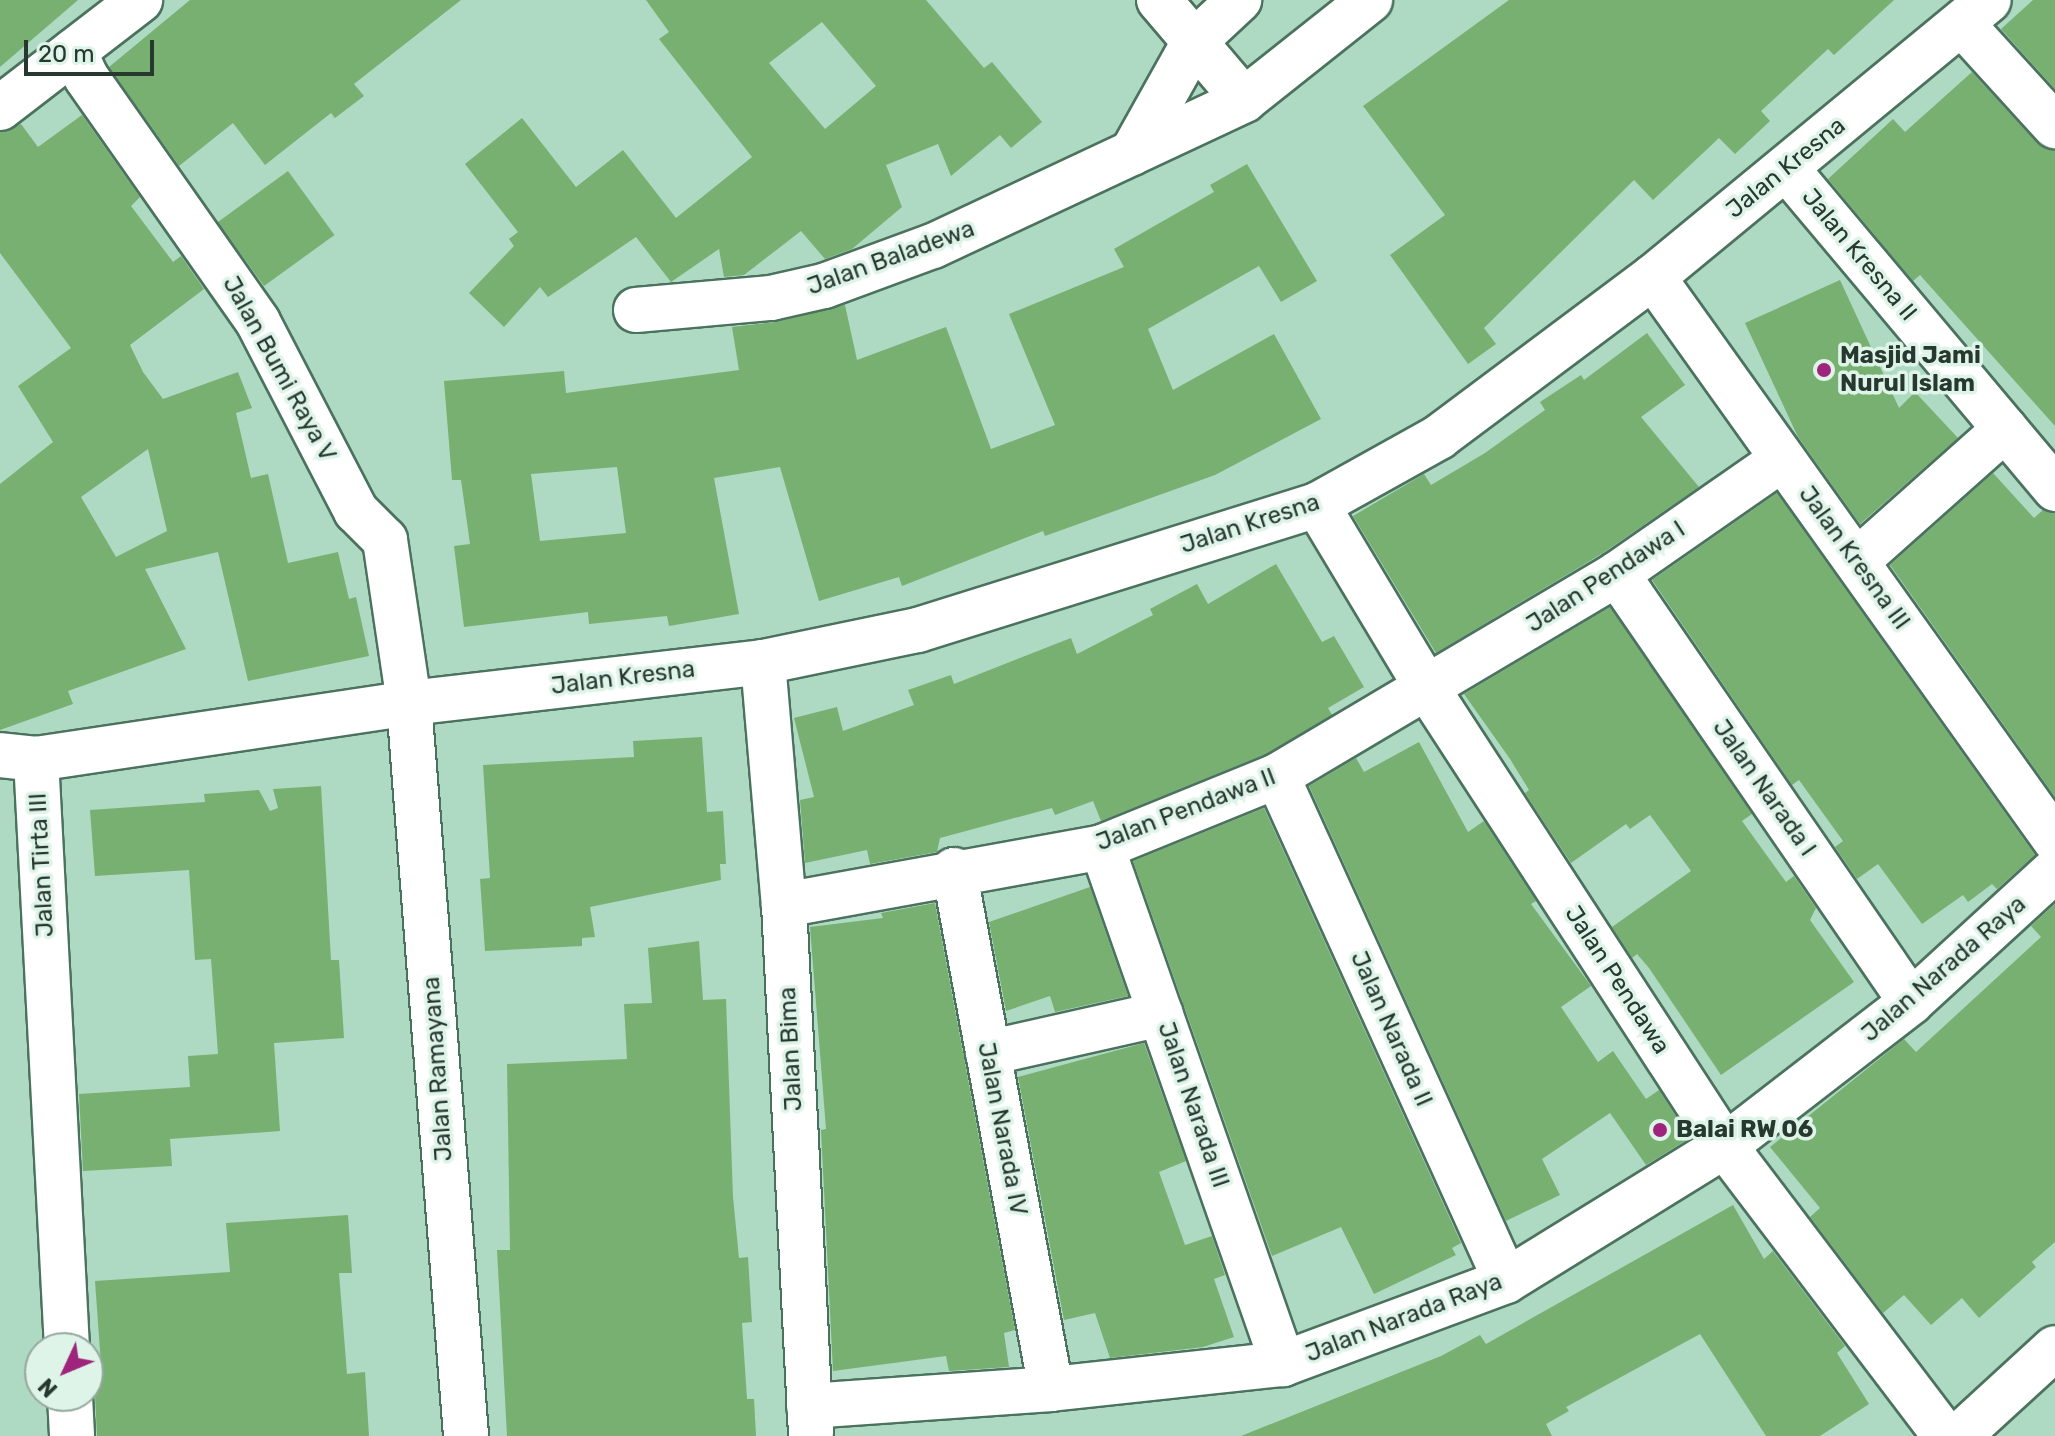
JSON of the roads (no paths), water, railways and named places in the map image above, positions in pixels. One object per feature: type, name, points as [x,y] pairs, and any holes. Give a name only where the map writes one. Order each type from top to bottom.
[{"type":"street","points":[[0,108],[140,0]]},
{"type":"street","points":[[1159,0],[1244,100]]},
{"type":"street","points":[[1132,153],[1194,42],[1239,0]]},
{"type":"street","name":"Jalan Baladewa","points":[[636,310],[771,298],[824,286],[933,246],[1244,100],[1370,0]]},
{"type":"street","points":[[1976,12],[2055,126]]},
{"type":"street","name":"Jalan Kresna","points":[[409,703],[763,662],[918,630],[1317,505],[1439,437],[1653,277],[1976,12]]},
{"type":"street","name":"Jalan Bumi Raya V","points":[[74,51],[86,77],[258,322],[356,511],[385,540],[409,703]]},
{"type":"street","name":"Jalan Kresna II","points":[[1786,168],[2055,489]]},
{"type":"street","name":"Jalan Kresna III","points":[[1653,277],[2055,840]]},
{"type":"street","points":[[1858,560],[2005,429]]},
{"type":"street","name":"Jalan Pendawa I","points":[[1427,688],[1617,574],[1781,460]]},
{"type":"street","name":"Jalan Pendawa","points":[[1317,505],[1427,688],[1725,1146],[1945,1436]]},
{"type":"street","name":"Jalan Narada I","points":[[1617,574],[1911,1002]]},
{"type":"street","name":"Jalan Bima","points":[[763,662],[784,905],[810,1421]]},
{"type":"street","name":"Jalan Pendawa II","points":[[784,905],[954,870],[1102,847],[1277,776],[1427,688]]},
{"type":"street","name":"Jalan Tirta III","points":[[66,1332],[18,757],[409,703]]},
{"type":"street","name":"Jalan Ramayana","points":[[409,703],[466,1436]]},
{"type":"street","name":"Jalan Narada II","points":[[1277,776],[1506,1281]]},
{"type":"street","name":"Jalan Narada III","points":[[1102,847],[1283,1364]]},
{"type":"street","name":"Jalan Narada IV","points":[[954,870],[1051,1389]]},
{"type":"street","name":"Jalan Narada Raya","points":[[810,1421],[1051,1389],[1283,1364],[1506,1281],[1725,1146],[1911,1002],[2055,870]]},
{"type":"street","points":[[988,1053],[1161,1014]]},
{"type":"street","points":[[1959,1436],[2055,1348]]},
{"type":"street","points":[[71,1412],[72,1436]]},
{"type":"place","name":"Masjid Jami Nurul Islam","points":[[1824,370]]},
{"type":"place","name":"Balai RW 06","points":[[1660,1130]]}]
